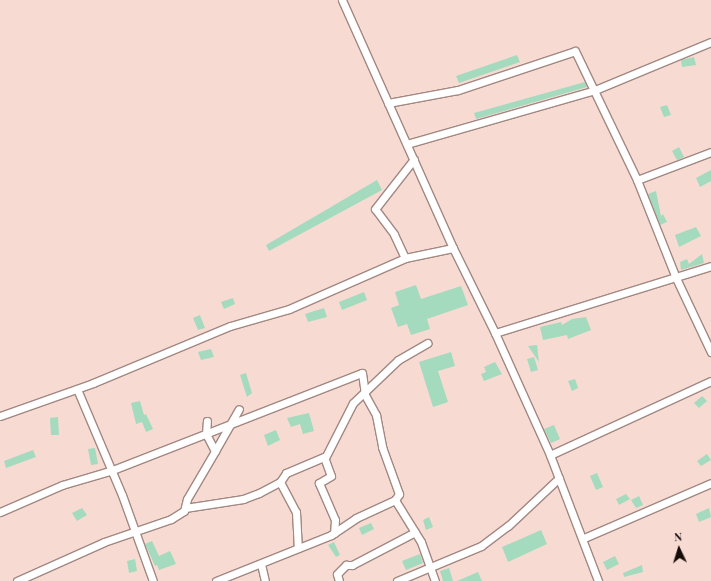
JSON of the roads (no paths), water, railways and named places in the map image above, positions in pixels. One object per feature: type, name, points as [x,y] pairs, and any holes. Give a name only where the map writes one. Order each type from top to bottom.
[{"type":"street","points":[[342,0],[453,248],[496,333],[550,455],[584,538],[598,581]]},
{"type":"street","points":[[407,144],[595,90],[711,42]]},
{"type":"street","points":[[388,103],[458,90],[575,51],[637,180],[676,278],[711,352]]},
{"type":"street","points":[[637,180],[711,152]]},
{"type":"street","points":[[405,258],[394,234],[375,208],[414,159]]},
{"type":"street","points":[[0,416],[77,389],[230,326],[322,296],[405,258],[453,248]]},
{"type":"street","points":[[496,333],[627,290],[676,278],[711,266]]},
{"type":"street","points":[[185,508],[243,499],[280,482],[286,473],[324,457],[353,403],[398,360],[427,342]]},
{"type":"street","points":[[0,512],[62,485],[110,471],[362,373],[365,377],[365,393],[376,416],[382,447],[393,471],[399,494],[395,500],[356,518],[334,533],[261,564],[216,581]]},
{"type":"street","points":[[550,455],[711,381]]},
{"type":"street","points":[[77,389],[135,531],[153,581]]},
{"type":"street","points":[[17,581],[135,531],[171,519],[185,508],[227,426],[239,409]]},
{"type":"street","points":[[207,421],[206,434],[215,450]]},
{"type":"street","points":[[324,457],[331,476],[319,483],[335,520],[334,533]]},
{"type":"street","points":[[397,581],[431,565],[481,546],[508,526],[559,478]]},
{"type":"street","points":[[280,482],[296,512],[298,548]]},
{"type":"street","points":[[584,538],[711,483]]},
{"type":"street","points":[[395,500],[415,532],[431,565],[435,581]]},
{"type":"street","points":[[338,581],[337,574],[346,565],[352,565],[415,532]]},
{"type":"street","points":[[261,564],[265,581]]}]
